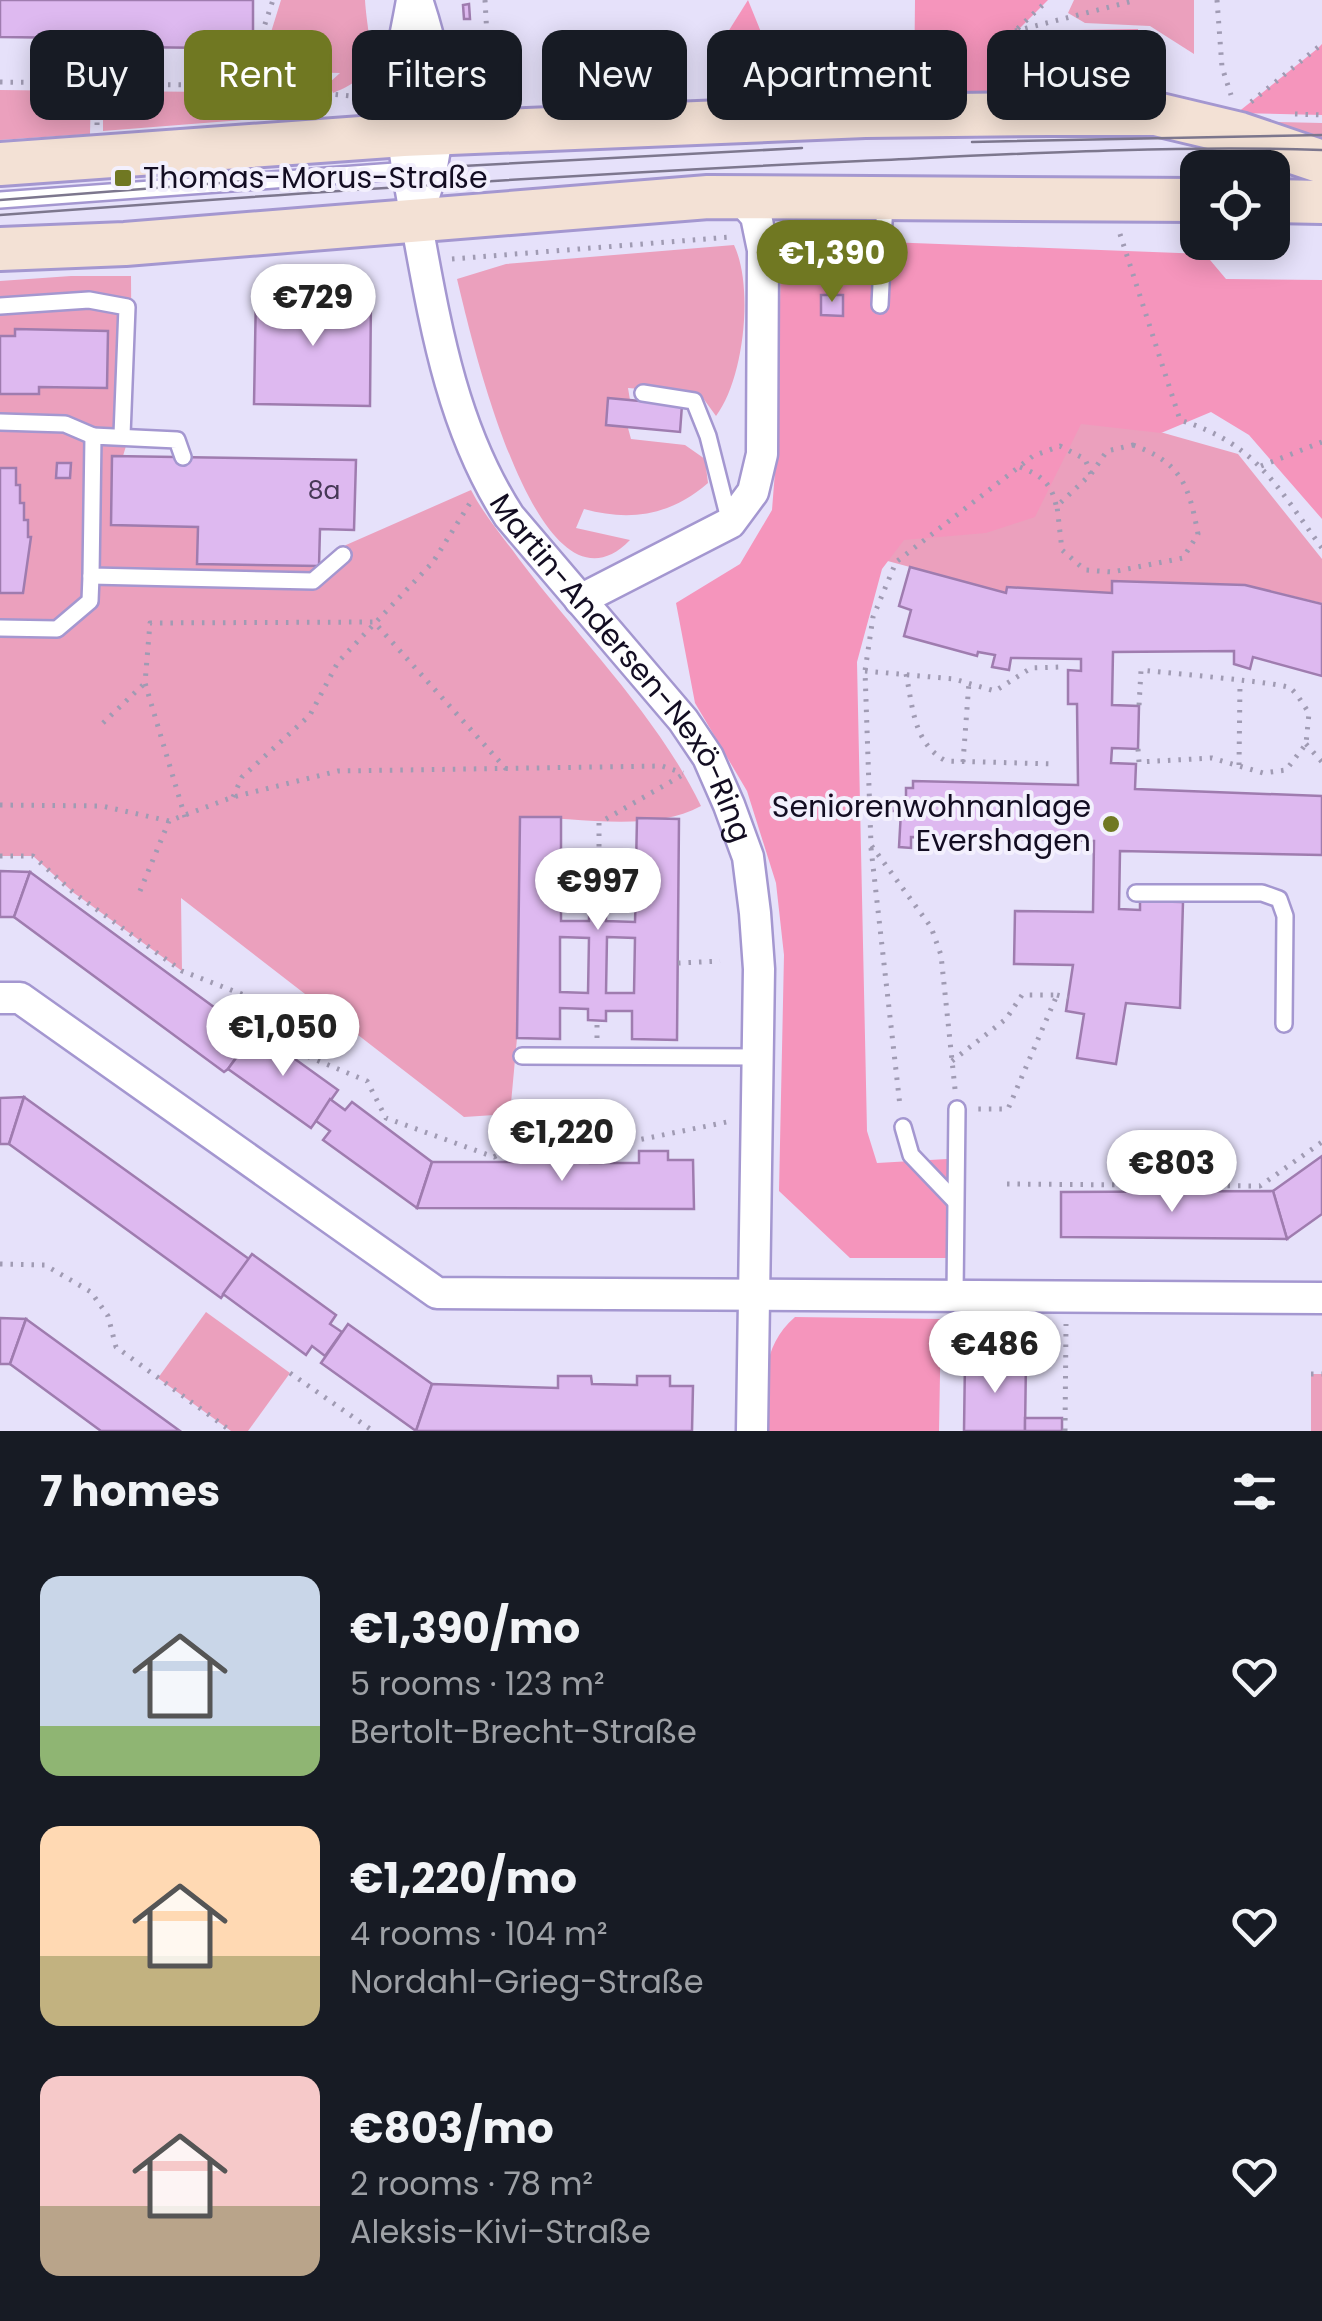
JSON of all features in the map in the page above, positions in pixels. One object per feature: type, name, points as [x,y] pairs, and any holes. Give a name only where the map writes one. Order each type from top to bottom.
[{"type":"main road","points":[[0,164],[865,116],[1156,114],[1240,134],[1322,162]]},
{"type":"main road","points":[[0,249],[126,244],[731,196],[1180,200]]},
{"type":"main road","points":[[1290,201],[1322,202]]},
{"type":"street","points":[[414,0],[400,72],[449,142],[416,220]]},
{"type":"street","points":[[580,600],[730,523],[753,492],[762,454],[760,230],[749,205],[731,196]]},
{"type":"street","name":"Martin-Andersen-Nexö-Ring","points":[[416,220],[442,357],[478,461],[509,516],[683,720],[708,757],[748,858],[755,913],[758,1058],[752,1431]]},
{"type":"street","points":[[0,998],[20,998],[436,1293],[1322,1298]]},
{"type":"lane","points":[[0,200],[449,142]]},
{"type":"lane","points":[[880,305],[885,197]]},
{"type":"lane","points":[[0,306],[89,300],[127,307],[122,435]]},
{"type":"lane","points":[[643,393],[694,400],[708,436],[730,523]]},
{"type":"lane","points":[[0,422],[65,424],[93,436],[177,440],[182,457]]},
{"type":"lane","points":[[0,628],[57,629],[90,602],[93,436]]},
{"type":"lane","points":[[90,576],[313,581],[343,556]]},
{"type":"lane","points":[[1136,892],[1262,893],[1279,898],[1285,916],[1284,1024]]},
{"type":"lane","points":[[522,1056],[758,1058]]},
{"type":"lane","points":[[955,1295],[957,1108]]},
{"type":"lane","points":[[903,1127],[911,1154],[955,1201]]},
{"type":"path","points":[[263,30],[273,0]]},
{"type":"path","points":[[449,142],[490,72],[485,0]]},
{"type":"path","points":[[1017,30],[1048,0]]},
{"type":"path","points":[[1023,30],[1137,0]]},
{"type":"path","points":[[1217,0],[1222,68],[1232,98]]},
{"type":"path","points":[[1237,113],[1322,44]]},
{"type":"path","points":[[0,82],[30,82]]},
{"type":"path","points":[[96,136],[97,120]]},
{"type":"path","points":[[503,212],[506,255]]},
{"type":"path","points":[[1117,227],[1180,420],[1238,445],[1261,466],[1322,548]]},
{"type":"path","points":[[468,258],[735,237],[760,230]]},
{"type":"path","points":[[1261,466],[1322,442]]},
{"type":"path","points":[[1020,466],[1041,476],[1053,490],[1062,550],[1085,570],[1112,572],[1183,558],[1198,534],[1190,486],[1158,454],[1133,445],[1107,451],[1091,474],[1057,506]]},
{"type":"path","points":[[903,1127],[871,845],[864,672],[874,617],[896,562],[1033,456],[1060,446],[1085,459],[1091,474]]},
{"type":"path","points":[[233,797],[242,777],[310,714],[338,662],[433,562],[474,497]]},
{"type":"path","points":[[185,816],[145,683],[150,623],[374,622],[508,771]]},
{"type":"path","points":[[864,672],[970,682],[996,691],[1032,668],[1060,668]]},
{"type":"path","points":[[1138,749],[1139,762],[1212,758],[1263,772],[1286,770],[1306,744],[1309,713],[1290,688],[1265,681],[1240,683],[1141,670],[1140,706]]},
{"type":"path","points":[[906,674],[922,741],[946,761],[1056,764]]},
{"type":"path","points":[[964,762],[970,682]]},
{"type":"path","points":[[103,723],[145,683]]},
{"type":"path","points":[[1239,766],[1240,683]]},
{"type":"path","points":[[1306,744],[1322,762]]},
{"type":"path","points":[[0,806],[83,804],[169,821],[233,797],[338,771],[662,766],[686,774],[599,823],[599,856]]},
{"type":"path","points":[[140,891],[169,821]]},
{"type":"path","points":[[871,845],[931,927],[941,955],[957,1108],[1008,1109],[1057,995]]},
{"type":"path","points":[[0,856],[33,856],[74,893],[182,971],[244,996],[292,1050],[367,1081],[386,1118],[494,1156],[551,1125],[633,1141],[732,1121]]},
{"type":"path","points":[[678,964],[720,961]]},
{"type":"path","points":[[952,1061],[1006,1019],[1022,995],[1068,998]]},
{"type":"path","points":[[1007,1184],[1260,1186],[1322,1142]]},
{"type":"path","points":[[0,1264],[45,1266],[91,1292],[108,1316],[116,1347],[231,1431]]},
{"type":"path","points":[[1064,1431],[1066,1311]]},
{"type":"path","points":[[290,1372],[372,1431]]},
{"type":"path","points":[[1310,1374],[1322,1374]]},
{"type":"shaded area","points":[[281,0],[365,0],[368,30],[352,30],[352,83],[333,93],[332,80],[340,73],[332,73],[332,30],[272,30]]},
{"type":"shaded area","points":[[748,0],[760,30],[729,30]]},
{"type":"shaded area","points":[[915,0],[1048,0],[1018,30],[987,30],[987,95],[967,95],[967,30],[915,30]]},
{"type":"shaded area","points":[[1074,0],[1194,0],[1194,54],[1166,36],[1166,30],[1085,23],[1068,13]]},
{"type":"shaded area","points":[[1322,44],[1322,115],[1237,113],[1317,49]]},
{"type":"shaded area","points":[[0,90],[30,90],[30,120],[90,120],[90,134],[0,140]]},
{"type":"shaded area","points":[[164,92],[184,92],[184,120],[242,120],[103,131],[103,120],[164,120]]},
{"type":"shaded area","points":[[1278,122],[1322,123],[1322,150],[1279,128]]},
{"type":"shaded area","points":[[781,238],[1180,253],[1180,260],[1210,260],[1226,279],[1322,280],[1322,519],[1249,435],[1211,412],[1161,433],[1081,424],[1035,517],[986,533],[904,540],[882,569],[857,662],[867,1131],[877,1163],[947,1159],[949,1258],[850,1258],[779,1191],[784,955],[776,883],[747,791],[695,703],[676,603],[740,564],[772,510],[778,433]]},
{"type":"shaded area","points":[[734,245],[744,284],[743,332],[733,380],[716,416],[700,394],[628,388],[630,400],[608,399],[606,425],[628,428],[631,439],[685,445],[705,459],[708,483],[680,502],[650,513],[618,515],[584,509],[576,528],[630,540],[597,558],[566,547],[538,513],[514,465],[493,410],[457,279],[506,264]]},
{"type":"shaded area","points":[[131,276],[132,426],[123,456],[112,456],[198,527],[198,564],[319,566],[346,545],[471,490],[519,559],[663,740],[701,806],[660,819],[637,821],[520,817],[517,1038],[510,1114],[464,1117],[181,898],[182,971],[74,893],[33,856],[0,856],[0,281]]},
{"type":"shaded area","points":[[912,362],[1238,454],[1322,559],[1322,603],[1245,585],[1113,581],[1112,593],[1008,587],[1006,593],[847,550]]},
{"type":"shaded area","points":[[206,1312],[290,1373],[248,1431],[231,1431],[158,1378]]},
{"type":"shaded area","points":[[795,1317],[941,1319],[939,1431],[762,1431],[770,1355]]},
{"type":"shaded area","points":[[1311,1374],[1322,1374],[1322,1431],[1311,1431]]},
{"type":"building","points":[[0,0],[253,0],[253,30],[184,30],[184,48],[164,47],[164,30],[30,30],[30,37],[0,37]]},
{"type":"building","points":[[469,4],[470,19],[464,19],[463,5]]},
{"type":"building","points":[[256,291],[371,293],[370,406],[254,404]]},
{"type":"building","points":[[821,295],[843,295],[843,316],[821,315]]},
{"type":"building","points":[[15,329],[108,331],[107,388],[39,387],[39,394],[0,394],[0,336],[15,336]]},
{"type":"building","points":[[608,398],[682,405],[680,432],[606,425]]},
{"type":"building","points":[[112,456],[356,460],[354,530],[320,529],[319,566],[197,564],[198,527],[111,525]]},
{"type":"building","points":[[57,463],[71,463],[70,478],[56,478]]},
{"type":"building","points":[[0,468],[16,468],[20,503],[24,503],[24,520],[28,520],[31,537],[23,593],[0,593]]},
{"type":"building","name":"Seniorenwohnanlage Evershagen","points":[[910,567],[1006,593],[1007,587],[1112,593],[1112,581],[1245,585],[1322,604],[1322,676],[1253,657],[1250,669],[1234,664],[1234,651],[1113,652],[1112,705],[1139,706],[1138,749],[1112,748],[1111,763],[1136,764],[1135,789],[1322,796],[1322,855],[1120,851],[1119,909],[1140,910],[1140,901],[1183,902],[1180,1008],[1126,1003],[1116,1064],[1077,1058],[1084,1014],[1066,1011],[1073,965],[1014,964],[1015,911],[1093,912],[1094,841],[911,837],[911,848],[899,847],[901,811],[892,811],[892,803],[906,803],[906,788],[913,788],[913,781],[1078,785],[1077,704],[1068,704],[1068,670],[1081,671],[1081,659],[1011,658],[1009,670],[992,667],[995,655],[978,652],[977,656],[904,636],[911,610],[899,606]]},
{"type":"building","points":[[520,817],[561,817],[561,866],[589,867],[589,856],[607,857],[607,867],[636,867],[637,818],[679,819],[677,1040],[632,1039],[632,1011],[606,1011],[606,1021],[588,1020],[588,1009],[560,1008],[560,1039],[517,1038]],"holes":[[[561,883],[589,883],[589,921],[561,921]],[[606,885],[636,886],[635,922],[606,921]],[[560,937],[589,938],[588,993],[560,992]],[[607,937],[635,938],[634,993],[606,993]]]},
{"type":"building","points":[[0,871],[30,872],[14,917],[0,917]]},
{"type":"building","points":[[30,872],[252,1035],[228,1069],[224,1072],[14,917]]},
{"type":"building","points":[[256,1031],[338,1090],[311,1128],[228,1069]]},
{"type":"building","points":[[24,1097],[9,1144],[0,1144],[0,1098]]},
{"type":"building","points":[[24,1097],[249,1259],[221,1298],[9,1144]]},
{"type":"building","points":[[330,1099],[345,1110],[352,1102],[432,1162],[417,1208],[323,1140],[330,1131],[316,1121]]},
{"type":"building","points":[[557,1151],[590,1152],[590,1163],[639,1163],[639,1151],[668,1151],[668,1160],[693,1160],[694,1209],[417,1208],[432,1162],[557,1162]]},
{"type":"building","points":[[1322,1156],[1322,1214],[1287,1239],[1273,1191]]},
{"type":"building","points":[[1273,1191],[1287,1239],[1061,1237],[1061,1192]]},
{"type":"building","points":[[252,1254],[336,1315],[330,1324],[342,1332],[325,1356],[312,1346],[306,1355],[223,1294]]},
{"type":"building","points":[[0,1318],[26,1319],[10,1364],[0,1364]]},
{"type":"building","points":[[26,1319],[180,1431],[101,1431],[10,1364]]},
{"type":"building","points":[[348,1324],[432,1384],[416,1431],[321,1363]]},
{"type":"building","points":[[965,1360],[1026,1360],[1025,1431],[964,1431]]},
{"type":"building","points":[[558,1376],[591,1376],[592,1384],[637,1385],[637,1376],[670,1376],[670,1386],[693,1386],[692,1431],[416,1431],[432,1384],[558,1388]]},
{"type":"building","points":[[1025,1418],[1062,1418],[1062,1431],[1025,1431]]},
{"type":"tram line","points":[[972,142],[1322,135]]},
{"type":"tram line","points":[[463,166],[802,148]]},
{"type":"tram line","points":[[0,215],[753,166],[1092,151],[1322,150]]},
{"type":"tram line","points":[[0,200],[313,176]]},
{"type":"place","name":"Thomas-Morus-Straße","points":[[123,178]]},
{"type":"place","name":"Seniorenwohnanlage Evershagen","points":[[1111,824]]}]
